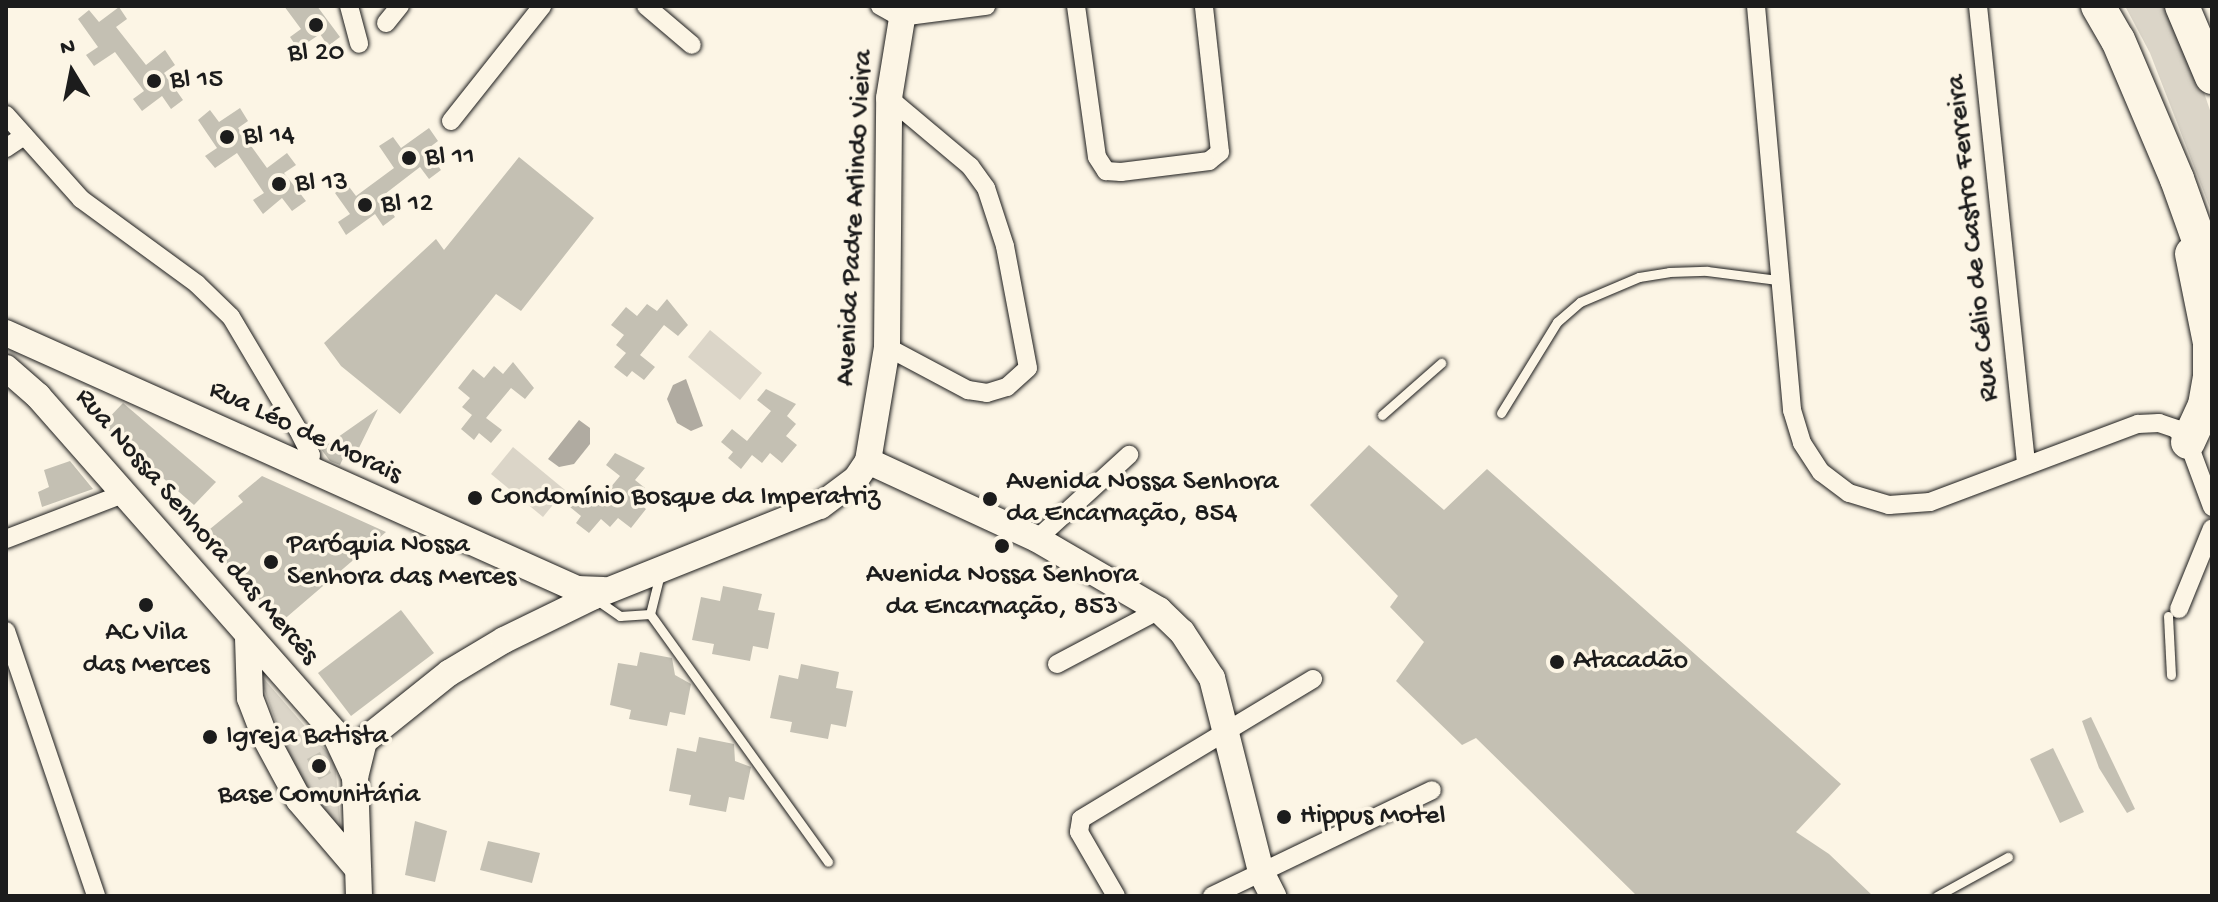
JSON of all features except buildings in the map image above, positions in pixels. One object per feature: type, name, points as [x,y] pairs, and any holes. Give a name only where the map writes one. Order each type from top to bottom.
[{"type":"highway","points":[[2098,6],[2118,40],[2177,179],[2212,277]]},
{"type":"highway","points":[[2182,6],[2212,77]]},
{"type":"highway","points":[[2177,179],[2210,343],[2205,405],[2188,442]]},
{"type":"main road","name":"Avenida Padre Arlindo Vieira","points":[[868,461],[887,347],[889,98],[895,10]]},
{"type":"main road","name":"Rua Léo de Morais","points":[[6,333],[584,593],[617,587],[659,570]]},
{"type":"main road","points":[[12,373],[34,355],[48,352]]},
{"type":"main road","name":"Rua Nossa Senhora das Mercês","points":[[12,373],[334,732],[355,777]]},
{"type":"main road","points":[[659,570],[820,506],[856,479],[868,461],[1037,539],[1159,610],[1195,648],[1212,678],[1261,872],[1273,896]]},
{"type":"main road","points":[[359,896],[355,777],[364,741],[449,673],[555,614],[584,593]]},
{"type":"main road","points":[[248,638],[250,698],[277,762],[322,832],[358,869]]},
{"type":"main road","points":[[334,732],[364,741]]},
{"type":"street","points":[[349,6],[359,44]]},
{"type":"street","points":[[386,23],[400,6]]},
{"type":"street","points":[[451,121],[542,6]]},
{"type":"street","points":[[646,6],[692,45]]},
{"type":"street","points":[[895,10],[986,6]]},
{"type":"street","points":[[1076,6],[1097,157],[1106,171],[1121,172],[1209,161],[1220,152],[1204,6]]},
{"type":"street","points":[[1756,6],[1777,280],[1792,410],[1802,443],[1821,472],[1849,493],[1889,505],[1930,502],[2138,424],[2159,423],[2188,442],[2212,507]]},
{"type":"street","name":"Rua Célio de Castro Ferreira","points":[[1978,6],[2026,464]]},
{"type":"street","points":[[887,347],[978,391],[1007,387],[1028,368],[1005,246],[986,188],[970,166],[889,98]]},
{"type":"street","points":[[6,115],[81,199],[197,284],[231,317],[311,455],[308,471]]},
{"type":"street","points":[[6,148],[24,136]]},
{"type":"street","points":[[1037,539],[1129,455]]},
{"type":"street","points":[[6,539],[123,494]]},
{"type":"street","points":[[2174,613],[2212,528]]},
{"type":"street","points":[[1057,664],[1159,610]]},
{"type":"street","points":[[6,631],[96,896]]},
{"type":"street","points":[[1116,896],[1079,832],[1079,822],[1226,728],[1313,679]]},
{"type":"street","points":[[1212,896],[1432,790]]},
{"type":"lane","points":[[1501,413],[1557,322],[1580,302],[1639,277],[1669,272],[1707,271],[1777,280]]},
{"type":"lane","points":[[1382,415],[1441,363]]},
{"type":"lane","points":[[650,614],[660,586],[659,570]]},
{"type":"lane","points":[[584,593],[620,616],[650,614]]},
{"type":"lane","points":[[2171,675],[2174,613]]},
{"type":"lane","points":[[650,614],[828,862]]},
{"type":"lane","points":[[1937,896],[2008,857]]},
{"type":"shaded area","points":[[2125,6],[2164,6],[2200,81],[2212,116],[2212,213],[2150,53]]},
{"type":"shaded area","points":[[710,330],[762,373],[740,400],[688,357]]},
{"type":"shaded area","points":[[686,379],[703,426],[691,431],[677,423],[667,399],[673,385]]},
{"type":"shaded area","points":[[579,420],[590,428],[590,444],[574,464],[559,467],[548,459]]},
{"type":"shaded area","points":[[513,447],[565,490],[543,517],[491,474]]},
{"type":"shaded area","points":[[258,672],[335,761],[341,831],[314,804],[287,753]]},
{"type":"place","name":"Bl 20","points":[[316,25]]},
{"type":"place","name":"Bl 15","points":[[154,81]]},
{"type":"place","name":"Bl 14","points":[[227,137]]},
{"type":"place","name":"Bl 11","points":[[409,158]]},
{"type":"place","name":"Bl 13","points":[[279,184]]},
{"type":"place","name":"Bl 12","points":[[365,205]]},
{"type":"place","name":"Condomínio Bosque da Imperatriz","points":[[475,498]]},
{"type":"place","name":"Avenida Nossa Senhora da Encarnação, 854","points":[[990,499]]},
{"type":"place","name":"Avenida Nossa Senhora da Encarnação, 853","points":[[1002,546]]},
{"type":"place","name":"Paróquia Nossa Senhora das Merces","points":[[271,562]]},
{"type":"place","name":"AC Vila das Merces","points":[[146,605]]},
{"type":"place","name":"Atacadão","points":[[1557,662]]},
{"type":"place","name":"Igreja Batista","points":[[210,737]]},
{"type":"place","name":"Base Comunitária","points":[[319,766]]},
{"type":"place","name":"Hippus Motel","points":[[1284,817]]}]
